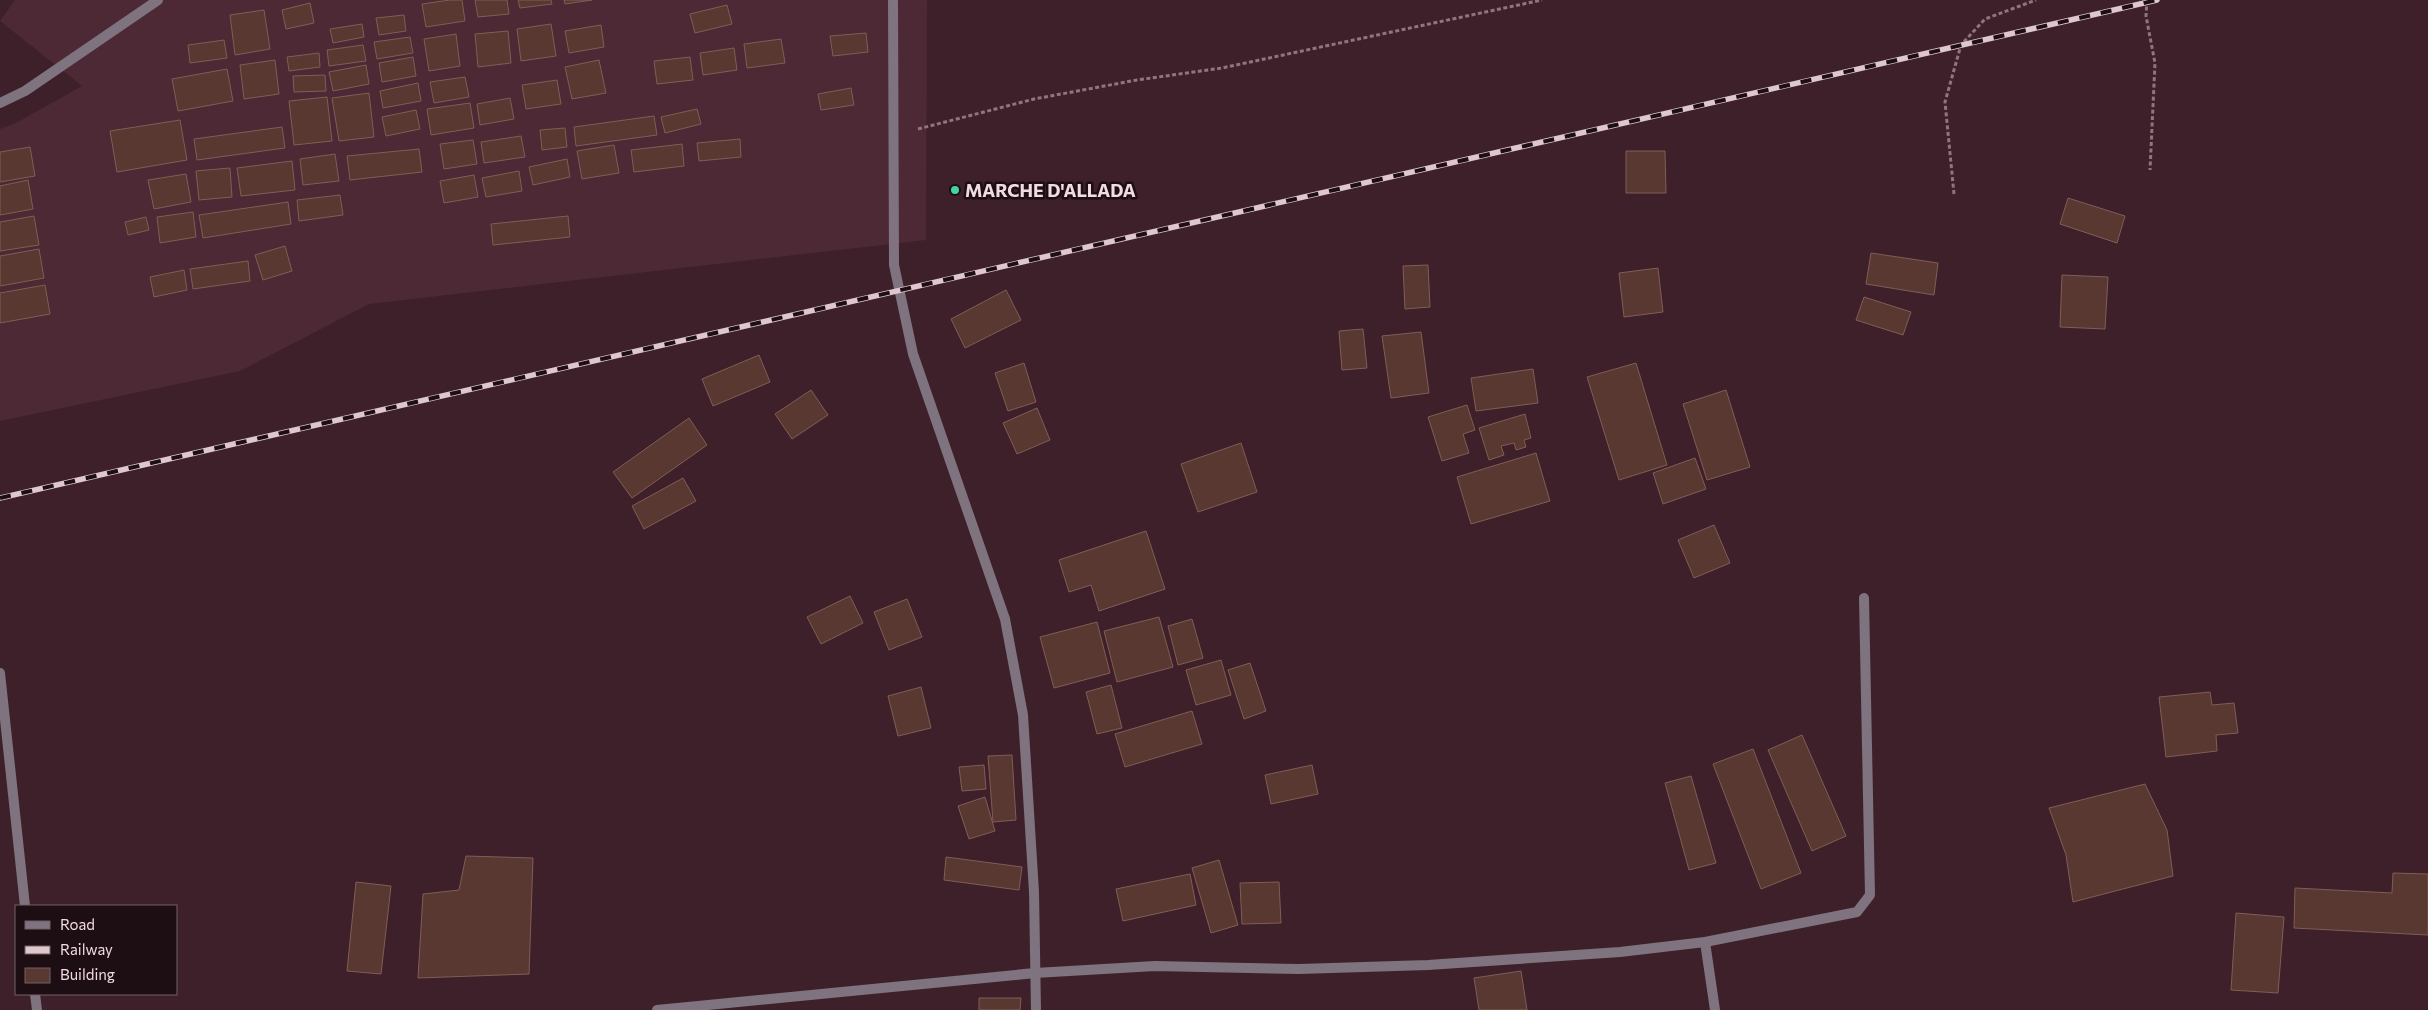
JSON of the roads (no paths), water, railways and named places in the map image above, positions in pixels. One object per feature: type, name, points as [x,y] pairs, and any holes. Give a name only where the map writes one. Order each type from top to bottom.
[{"type":"street","points":[[0,103],[25,91],[158,0]]},
{"type":"street","points":[[894,0],[894,265],[913,354],[1005,619],[1023,716],[1034,892],[1036,1010]]},
{"type":"street","points":[[657,1010],[1035,973],[1155,966],[1299,968],[1428,965],[1620,952],[1705,942],[1857,912],[1870,895],[1864,598]]},
{"type":"street","points":[[0,673],[26,905]]},
{"type":"street","points":[[1705,942],[1715,1010]]},
{"type":"street","points":[[35,995],[37,1010]]},
{"type":"railway","points":[[0,498],[2157,0]]},
{"type":"place","name":"MARCHE D'ALLADA","points":[[955,190]]}]
